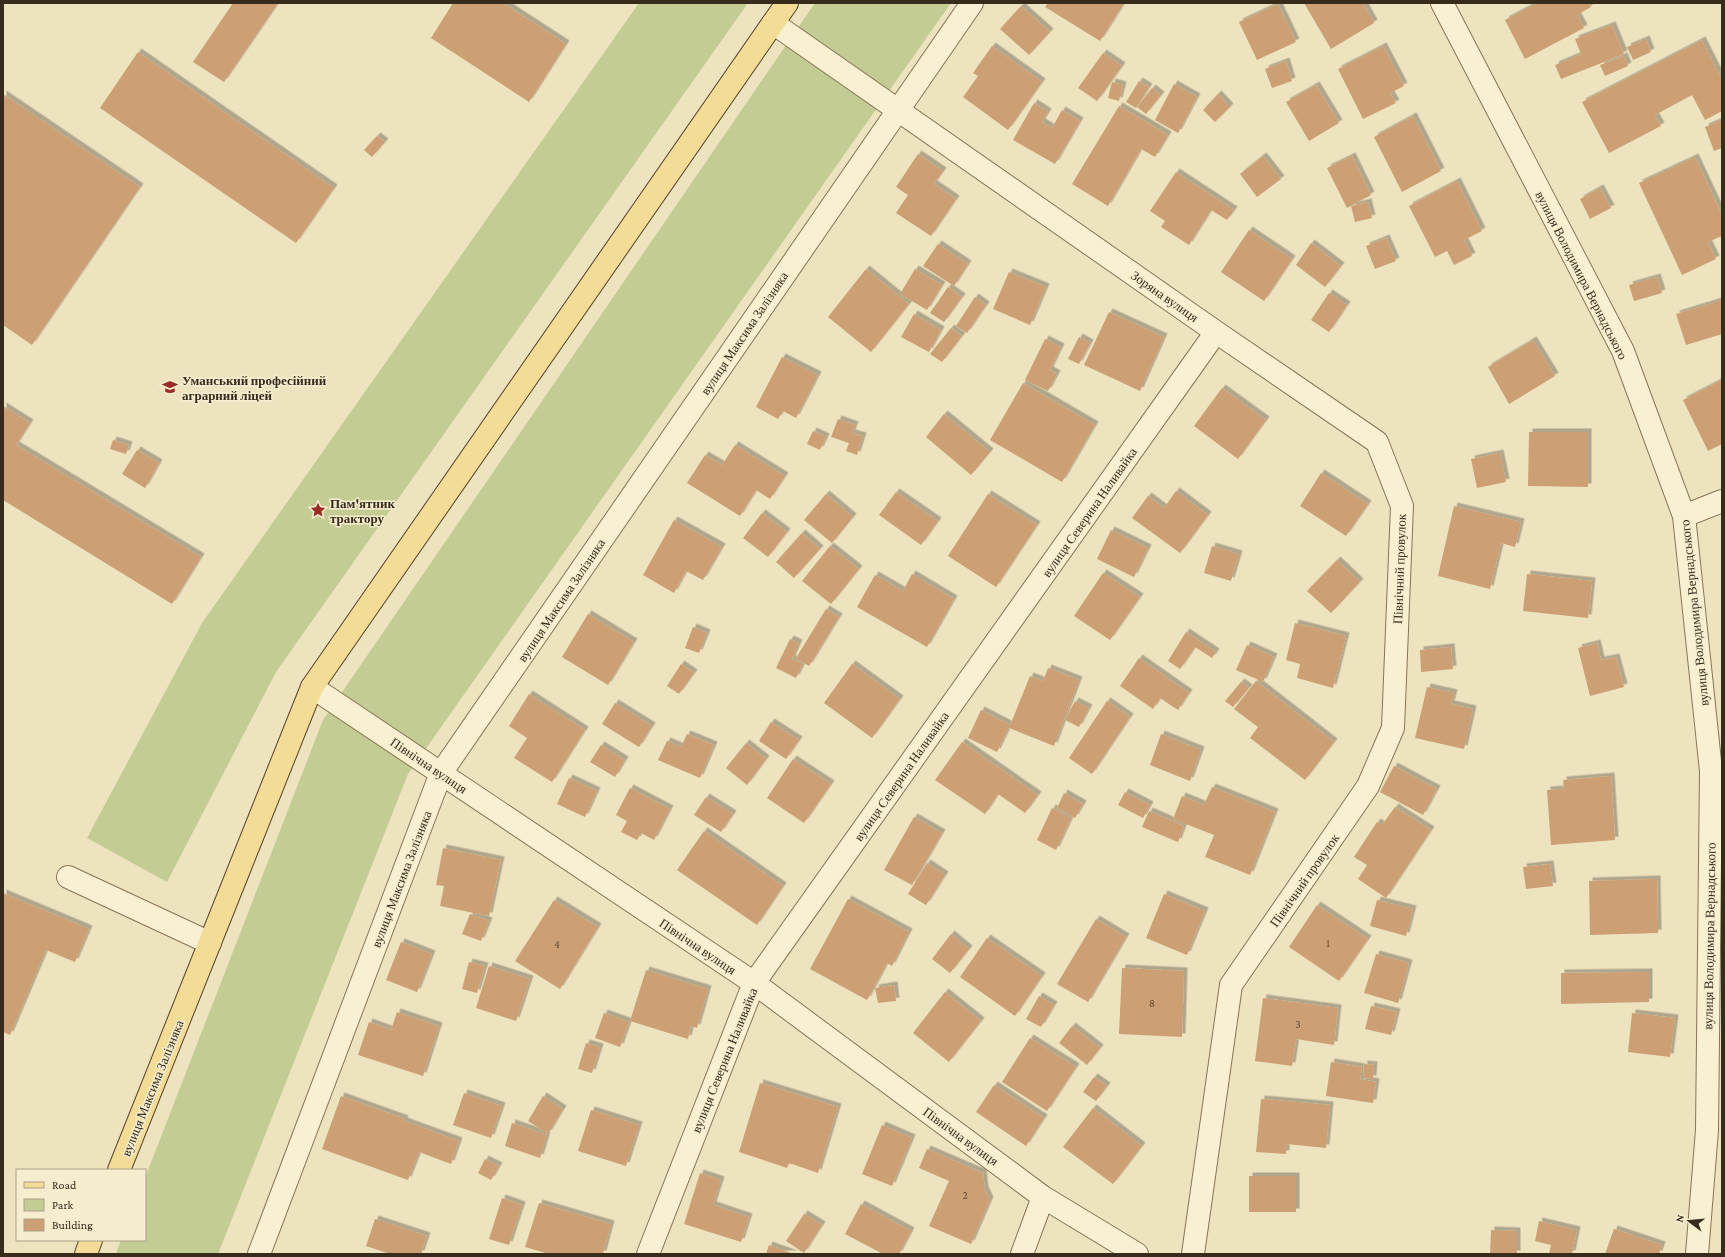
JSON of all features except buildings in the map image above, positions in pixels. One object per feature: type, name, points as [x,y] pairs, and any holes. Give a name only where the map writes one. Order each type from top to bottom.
[{"type":"main road","name":"вулиця Максима Залізняка","points":[[119,1169],[312,688],[787,3]]},
{"type":"main road","points":[[86,1254],[91,1241]]},
{"type":"street","name":"вулиця Максима Залізняка","points":[[260,1254],[441,773],[972,3]]},
{"type":"street","name":"вулиця Володимира Вернадського","points":[[1442,3],[1623,351],[1684,516],[1716,772],[1708,1130],[1696,1254]]},
{"type":"street","name":"Зоряна вулиця","points":[[773,23],[1216,332],[1377,442],[1402,506]]},
{"type":"street","name":"вулиця Северина Наливайка","points":[[648,1254],[754,983],[1216,332]]},
{"type":"street","points":[[1684,516],[1722,501]]},
{"type":"street","name":"Північний провулок","points":[[1193,1254],[1231,985],[1368,786],[1393,728],[1402,506]]},
{"type":"street","name":"Північна вулиця","points":[[312,688],[754,983],[1043,1197],[1137,1254]]},
{"type":"street","points":[[68,877],[210,943]]},
{"type":"street","points":[[1022,1254],[1043,1197]]},
{"type":"green space","points":[[639,3],[748,3],[276,672],[167,882],[87,838],[202,623]]},
{"type":"green space","points":[[815,3],[951,3],[408,774],[218,1254],[116,1254],[121,1241],[146,1241],[146,1175],[323,720]]},
{"type":"place","name":"Уманський професійний аграрний ліцей","points":[[170,387]]},
{"type":"place","name":"Пам'ятник трактору","points":[[318,510]]}]
